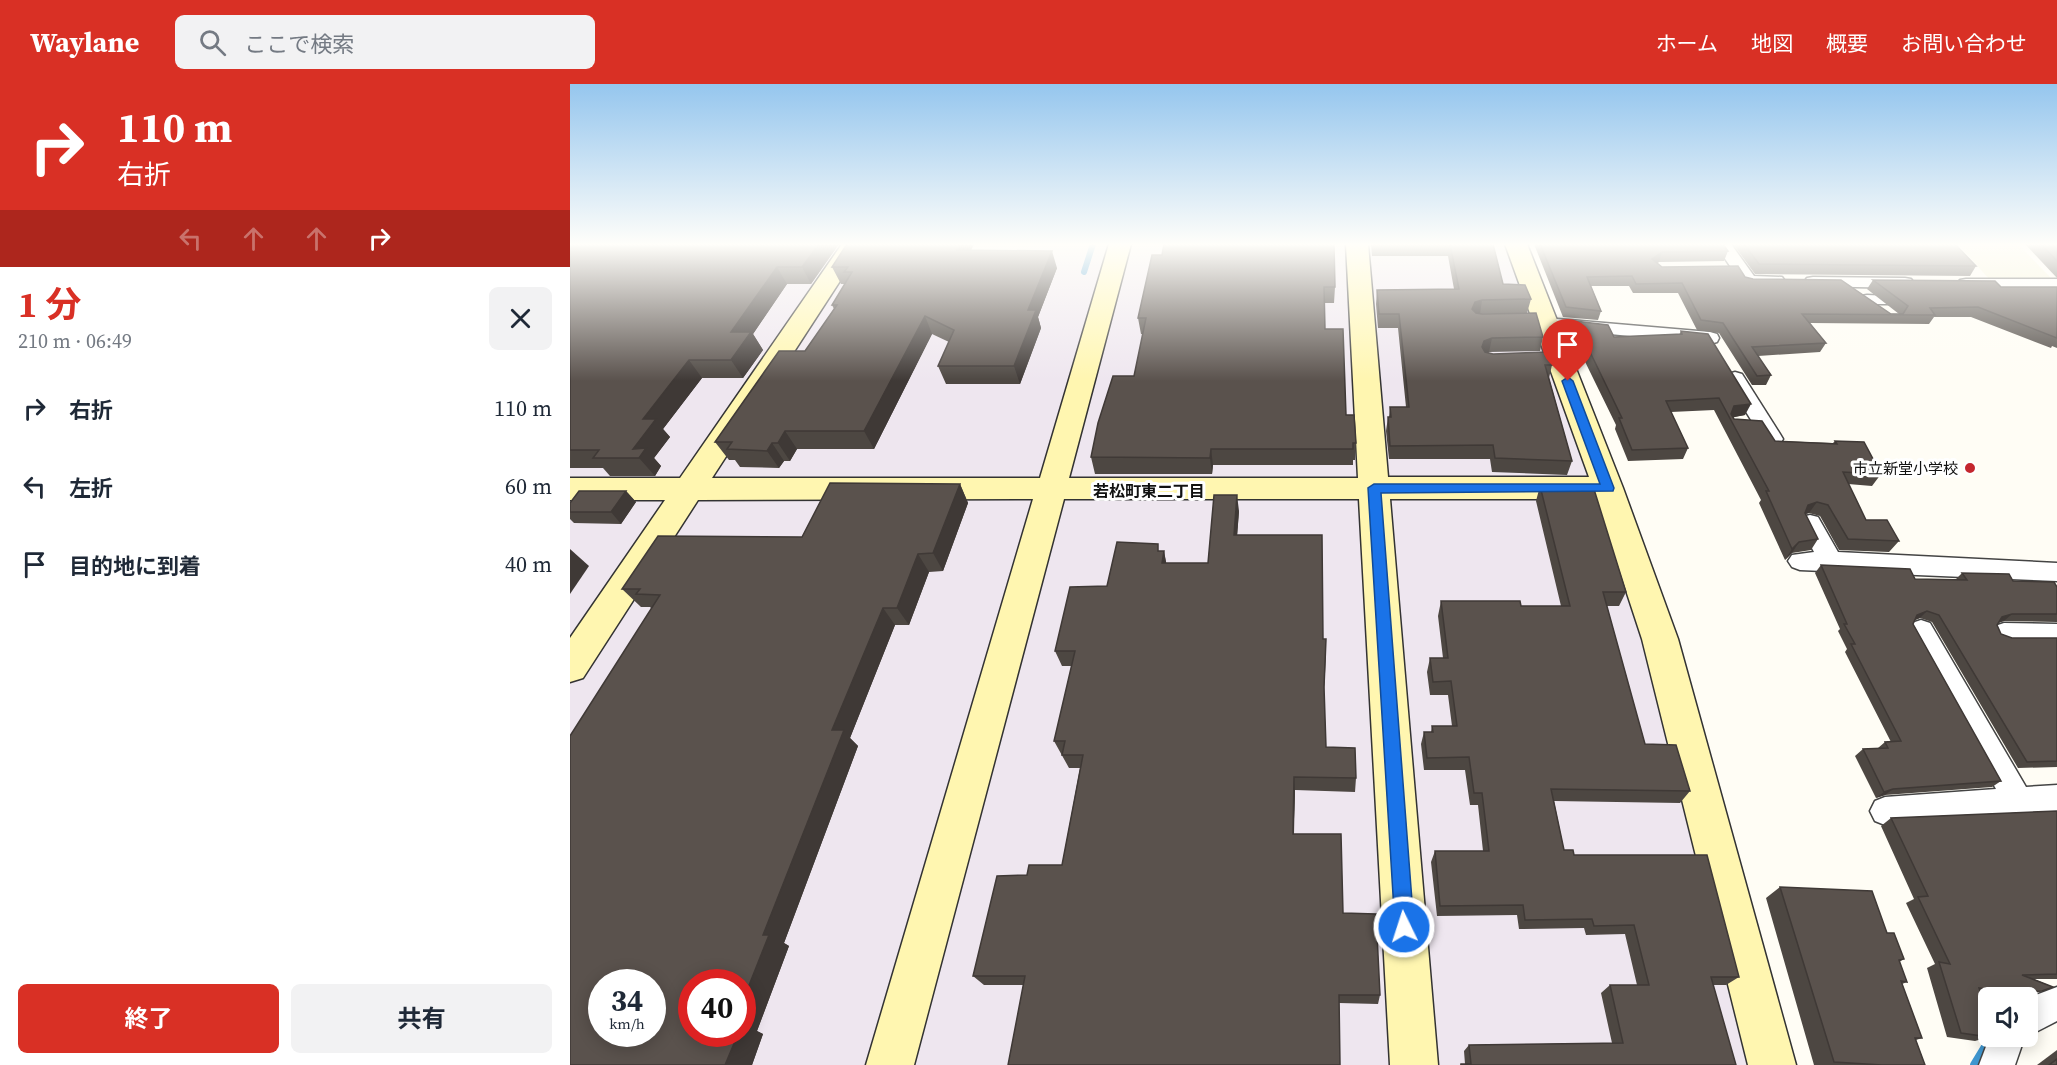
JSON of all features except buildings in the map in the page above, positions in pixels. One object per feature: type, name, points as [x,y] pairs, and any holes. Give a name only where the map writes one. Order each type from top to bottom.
[{"type":"street","points":[[570,667],[822,290]]},
{"type":"street","points":[[890,1065],[1107,290]]},
{"type":"street","points":[[1360,290],[1414,1065]]},
{"type":"street","points":[[1534,290],[1547,322],[1548,359],[1608,488],[1660,639],[1772,1065]]},
{"type":"street","points":[[1852,290],[1867,300],[1888,308]]},
{"type":"street","points":[[1547,322],[1710,338],[1767,431],[1737,424]]},
{"type":"street","points":[[570,489],[1608,488]]},
{"type":"street","points":[[1809,523],[1831,561]]},
{"type":"street","points":[[1800,561],[2056,574]]},
{"type":"street","points":[[1921,630],[2018,801]]},
{"type":"street","points":[[2004,633],[2057,634]]},
{"type":"street","points":[[1885,811],[2057,799]]},
{"type":"street","points":[[2038,1012],[2057,1004]]},
{"type":"street","points":[[1997,1065],[2004,1047]]},
{"type":"shaded area","points":[[570,290],[1530,290],[1653,646],[1761,1065],[570,1065]]},
{"type":"waterway","points":[[1975,1065],[1986,1047]]},
{"type":"place","name":"市立新堂小学校","points":[[1970,468]]},
{"type":"district","name":"若松町東二丁目","points":[[1149,491]]},
{"type":"route","points":[[1404,927],[1374,488],[1608,488],[1568,381]]}]
